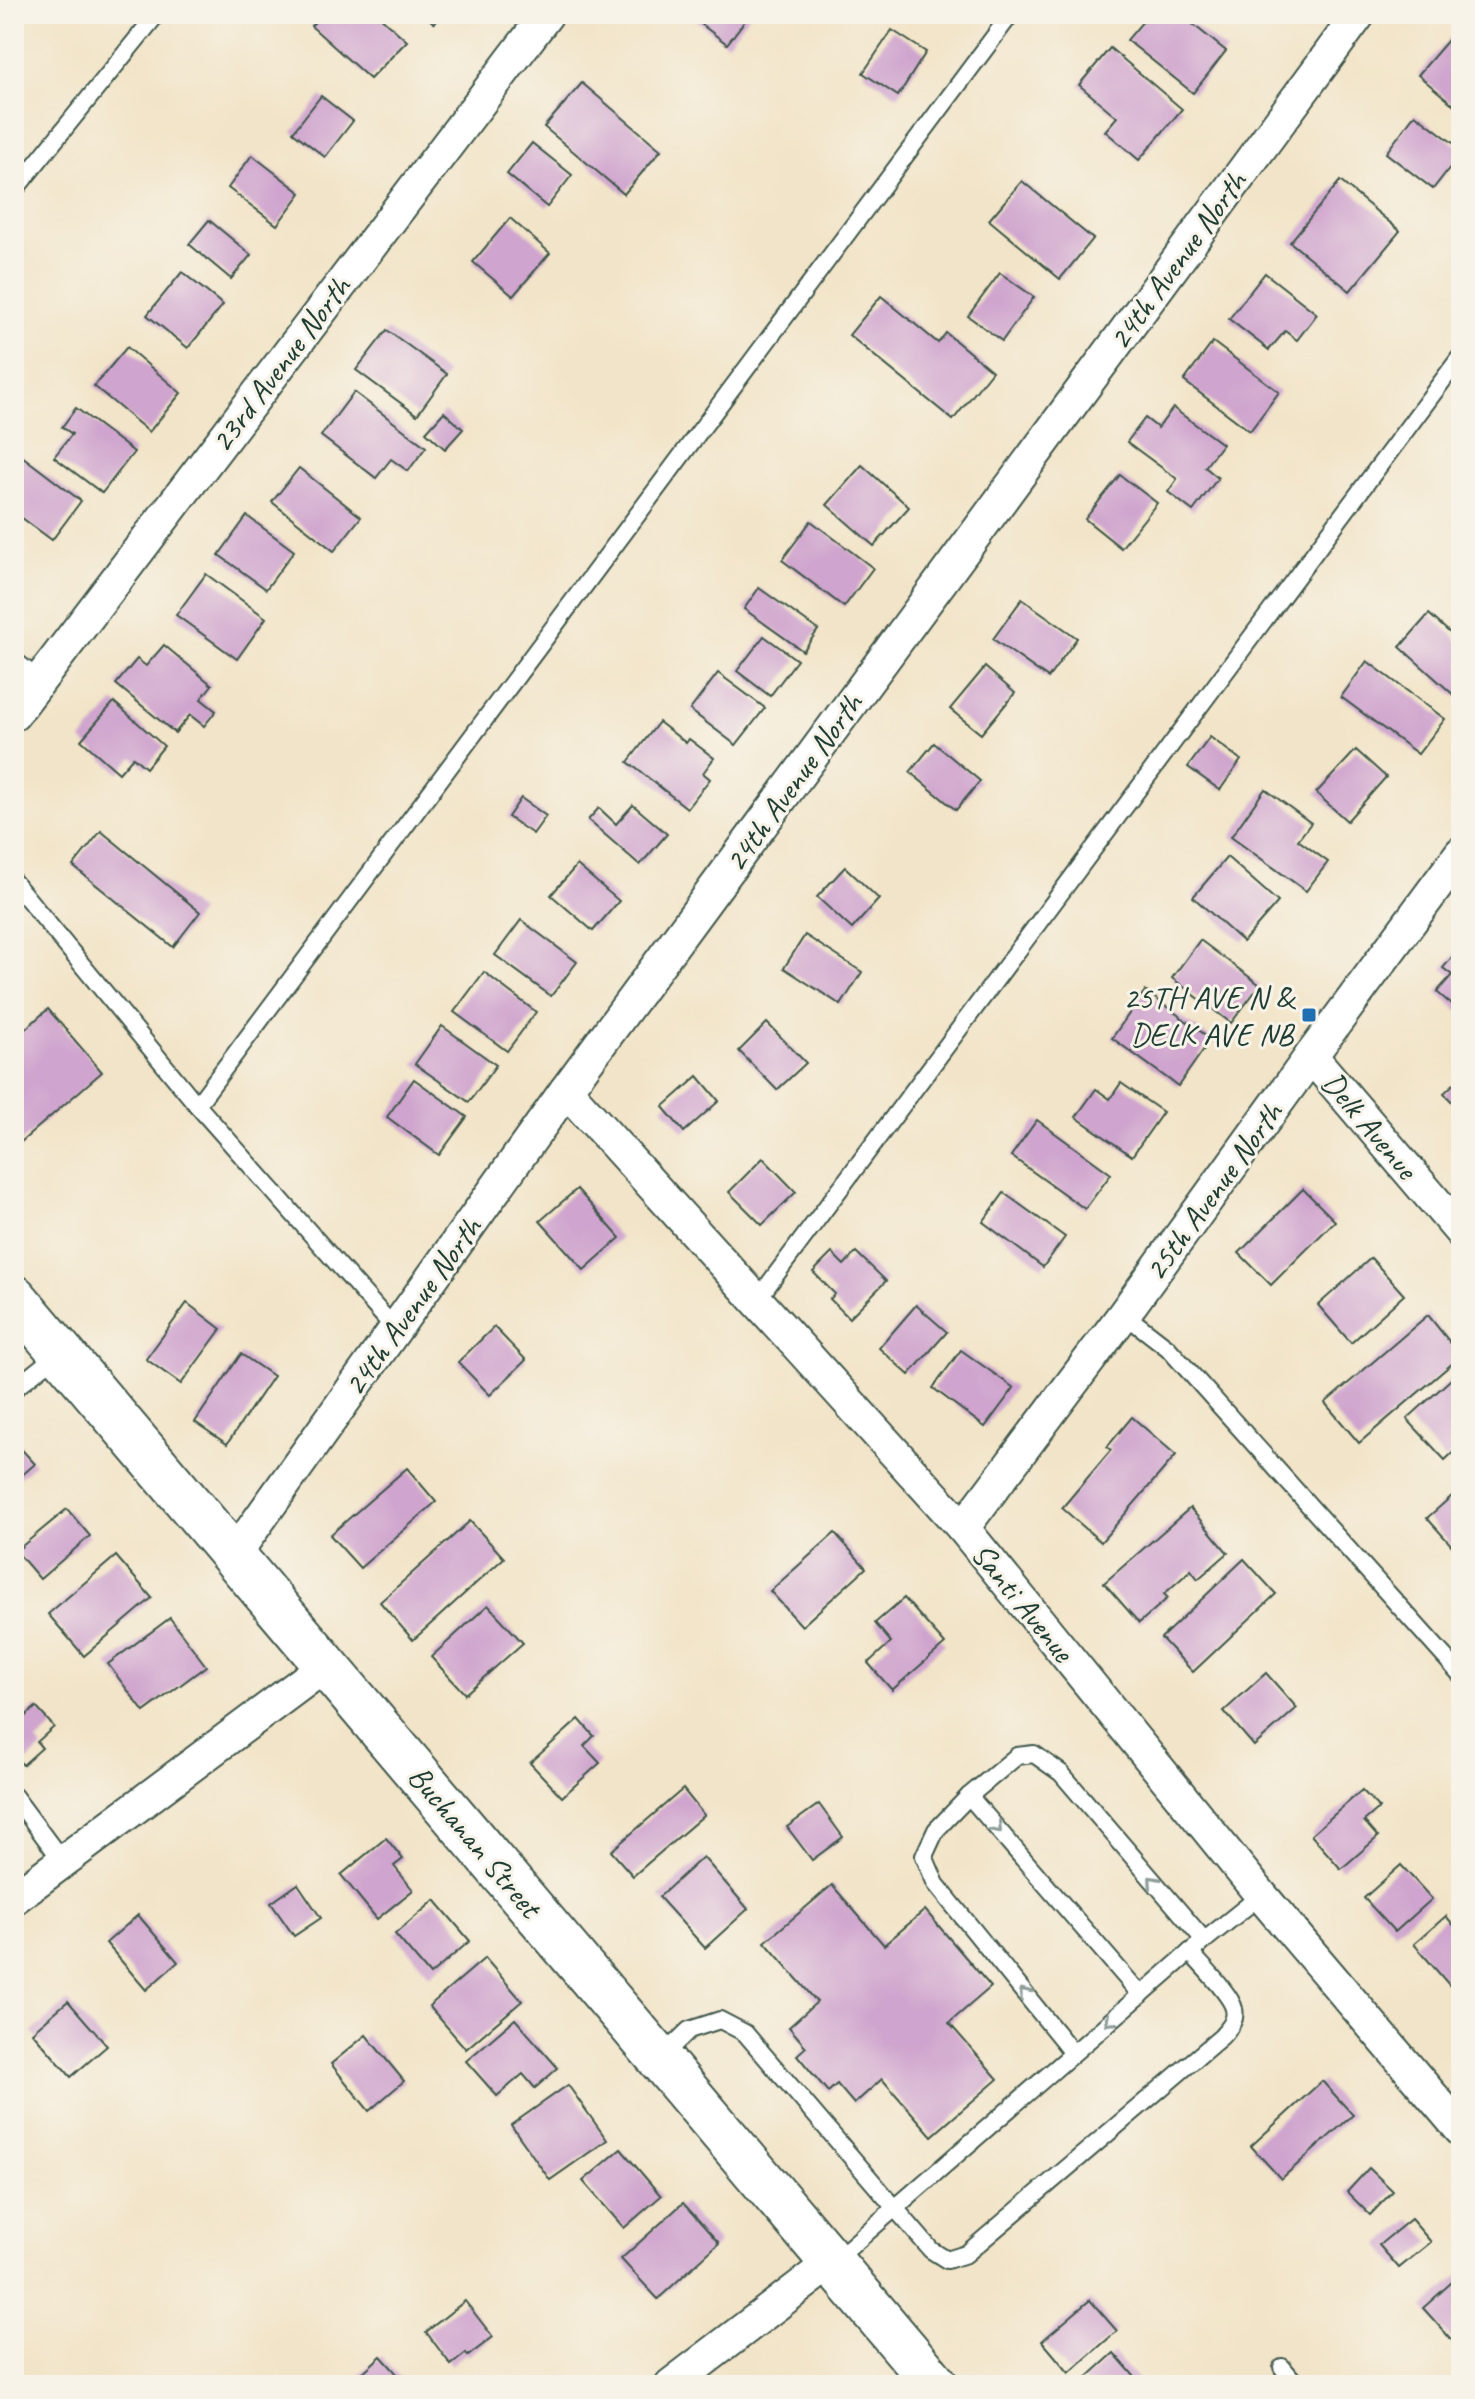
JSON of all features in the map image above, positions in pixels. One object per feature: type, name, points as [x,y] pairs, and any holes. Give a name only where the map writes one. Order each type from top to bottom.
[{"type":"street","name":"23rd Avenue North","points":[[14,714],[547,14]]},
{"type":"street","name":"24th Avenue North","points":[[234,1555],[566,1090],[1359,14]]},
{"type":"street","name":"25th Avenue North","points":[[963,1528],[1124,1314],[1461,853]]},
{"type":"street","name":"Delk Avenue","points":[[1311,1056],[1461,1232]]},
{"type":"street","name":"Santi Avenue","points":[[566,1090],[963,1528],[1261,1895],[1461,2130]]},
{"type":"street","name":"Buchanan Street","points":[[14,1297],[936,2385]]},
{"type":"street","points":[[14,1898],[326,1665]]},
{"type":"street","points":[[671,2385],[832,2262]]},
{"type":"lane","points":[[14,191],[157,14]]},
{"type":"lane","points":[[197,1105],[1011,14]]},
{"type":"lane","points":[[757,1300],[1461,356]]},
{"type":"lane","points":[[14,660],[39,680]]},
{"type":"lane","points":[[14,882],[197,1105],[396,1330]]},
{"type":"lane","points":[[1124,1314],[1168,1348],[1461,1675]]},
{"type":"lane","points":[[14,1389],[61,1352]]},
{"type":"lane","points":[[1073,2053],[936,1884],[924,1856],[936,1830],[969,1796],[1017,1756],[1034,1754],[1061,1773],[1204,1940]]},
{"type":"lane","points":[[14,1796],[63,1862]]},
{"type":"lane","points":[[969,1796],[1141,1995]]},
{"type":"lane","points":[[832,2262],[1204,1940],[1261,1895]]},
{"type":"lane","points":[[660,2059],[689,2030],[709,2023],[720,2020],[745,2033],[931,2250],[947,2260],[966,2254],[1233,2024],[1234,2008],[1217,1982],[1190,1952]]},
{"type":"lane","points":[[1282,2367],[1297,2385]]},
{"type":"building","points":[[322,14],[377,14],[407,41],[370,79],[311,26]]},
{"type":"building","points":[[423,14],[442,14],[434,23]]},
{"type":"building","points":[[688,14],[750,14],[727,44]]},
{"type":"building","points":[[1149,14],[1180,14],[1226,51],[1193,93],[1127,40]]},
{"type":"building","points":[[1239,14],[1266,14],[1256,27]]},
{"type":"building","points":[[892,30],[926,52],[898,96],[863,73]]},
{"type":"building","points":[[1454,33],[1461,38],[1461,111],[1418,75]]},
{"type":"building","points":[[1110,48],[1182,109],[1139,160],[1105,131],[1117,117],[1079,85]]},
{"type":"building","points":[[582,83],[661,150],[624,194],[544,127]]},
{"type":"building","points":[[321,96],[353,121],[325,157],[293,132]]},
{"type":"building","points":[[1415,114],[1461,149],[1433,189],[1386,153]]},
{"type":"building","points":[[532,143],[572,175],[547,207],[507,174]]},
{"type":"building","points":[[252,155],[301,193],[277,225],[228,188]]},
{"type":"building","points":[[1022,181],[1093,239],[1060,279],[989,220]]},
{"type":"building","points":[[1340,181],[1400,231],[1350,291],[1290,242]]},
{"type":"building","points":[[510,218],[550,253],[513,296],[473,262]]},
{"type":"building","points":[[209,220],[251,255],[231,279],[189,244]]},
{"type":"building","points":[[182,272],[223,305],[188,348],[147,315]]},
{"type":"building","points":[[1000,273],[1034,297],[1002,341],[968,316]]},
{"type":"building","points":[[1265,273],[1317,314],[1297,340],[1285,331],[1269,350],[1229,319]]},
{"type":"building","points":[[881,296],[938,343],[946,333],[992,371],[953,420],[849,335]]},
{"type":"building","points":[[387,330],[447,374],[417,415],[356,370]]},
{"type":"building","points":[[1213,342],[1279,392],[1250,431],[1184,381]]},
{"type":"building","points":[[127,347],[181,393],[149,432],[94,386]]},
{"type":"building","points":[[354,392],[426,447],[408,471],[391,459],[376,478],[321,436]]},
{"type":"building","points":[[76,408],[134,452],[102,493],[54,457],[72,434],[62,427]]},
{"type":"building","points":[[1173,408],[1222,444],[1205,467],[1218,478],[1193,511],[1168,492],[1177,479],[1127,442],[1145,418],[1158,428]]},
{"type":"building","points":[[444,412],[463,429],[445,449],[426,432]]},
{"type":"building","points":[[14,450],[81,501],[52,540],[14,512]]},
{"type":"building","points":[[862,465],[909,507],[874,546],[827,505]]},
{"type":"building","points":[[299,468],[361,517],[334,551],[272,502]]},
{"type":"building","points":[[1120,475],[1157,503],[1121,548],[1085,519]]},
{"type":"building","points":[[247,516],[294,551],[266,589],[219,555]]},
{"type":"building","points":[[811,521],[873,568],[844,607],[782,560]]},
{"type":"building","points":[[206,574],[266,618],[237,659],[176,615]]},
{"type":"building","points":[[759,588],[818,630],[803,651],[744,609]]},
{"type":"building","points":[[1022,599],[1077,638],[1048,678],[993,639]]},
{"type":"building","points":[[1429,614],[1461,643],[1461,691],[1456,697],[1400,647]]},
{"type":"building","points":[[764,636],[797,660],[770,696],[737,671]]},
{"type":"building","points":[[164,645],[212,685],[201,699],[216,711],[204,726],[190,715],[175,733],[116,684],[137,659],[146,666]]},
{"type":"building","points":[[1367,661],[1445,719],[1418,754],[1341,697]]},
{"type":"building","points":[[985,667],[1015,693],[981,734],[950,709]]},
{"type":"building","points":[[718,673],[765,708],[736,745],[690,710]]},
{"type":"building","points":[[114,702],[164,746],[146,768],[133,757],[119,773],[81,740]]},
{"type":"building","points":[[659,722],[686,743],[689,739],[714,758],[703,773],[710,779],[687,808],[628,762]]},
{"type":"building","points":[[1210,737],[1241,760],[1220,790],[1188,767]]},
{"type":"building","points":[[934,743],[980,781],[956,810],[910,772]]},
{"type":"building","points":[[1356,750],[1386,777],[1347,821],[1316,793]]},
{"type":"building","points":[[1265,789],[1311,823],[1298,840],[1328,862],[1306,891],[1231,837]]},
{"type":"building","points":[[521,798],[546,816],[533,834],[508,817]]},
{"type":"building","points":[[633,805],[667,834],[640,865],[588,820],[599,808],[616,824]]},
{"type":"building","points":[[101,831],[200,912],[173,947],[73,866]]},
{"type":"building","points":[[1227,857],[1278,902],[1243,942],[1193,897]]},
{"type":"building","points":[[577,865],[619,901],[593,931],[551,895]]},
{"type":"building","points":[[845,867],[879,899],[852,929],[817,897]]},
{"type":"building","points":[[521,920],[577,962],[551,996],[495,955]]},
{"type":"building","points":[[805,935],[862,972],[841,1005],[784,968]]},
{"type":"building","points":[[1200,940],[1260,985],[1231,1023],[1172,978]]},
{"type":"building","points":[[1461,946],[1461,1013],[1437,992],[1452,975],[1443,968]]},
{"type":"building","points":[[484,972],[536,1012],[507,1051],[454,1012]]},
{"type":"building","points":[[1145,991],[1211,1039],[1178,1086],[1112,1038]]},
{"type":"building","points":[[48,1009],[102,1072],[14,1148],[14,1039]]},
{"type":"building","points":[[767,1023],[806,1063],[777,1090],[739,1051]]},
{"type":"building","points":[[442,1026],[496,1065],[469,1102],[415,1064]]},
{"type":"building","points":[[698,1076],[719,1101],[684,1132],[663,1107]]},
{"type":"building","points":[[1461,1077],[1461,1112],[1444,1093]]},
{"type":"building","points":[[414,1079],[467,1117],[439,1155],[387,1117]]},
{"type":"building","points":[[1121,1083],[1163,1112],[1132,1156],[1076,1117],[1096,1089],[1110,1099]]},
{"type":"building","points":[[1037,1120],[1111,1174],[1085,1209],[1011,1156]]},
{"type":"building","points":[[763,1158],[796,1192],[762,1225],[729,1192]]},
{"type":"building","points":[[577,1189],[620,1238],[584,1270],[540,1221]]},
{"type":"building","points":[[1303,1189],[1335,1221],[1271,1285],[1239,1253]]},
{"type":"building","points":[[1004,1193],[1065,1237],[1043,1267],[983,1222]]},
{"type":"building","points":[[856,1252],[886,1281],[849,1318],[830,1299],[835,1294],[813,1272],[832,1253],[844,1265]]},
{"type":"building","points":[[1371,1258],[1404,1295],[1351,1343],[1318,1305]]},
{"type":"building","points":[[187,1303],[221,1329],[181,1384],[146,1359]]},
{"type":"building","points":[[916,1305],[947,1332],[909,1375],[879,1348]]},
{"type":"building","points":[[1428,1315],[1461,1356],[1359,1443],[1325,1403]]},
{"type":"building","points":[[494,1327],[526,1360],[490,1395],[458,1362]]},
{"type":"building","points":[[961,1350],[1014,1388],[985,1427],[933,1388]]},
{"type":"building","points":[[241,1354],[273,1376],[227,1444],[195,1422]]},
{"type":"building","points":[[1461,1370],[1461,1445],[1445,1460],[1407,1419]]},
{"type":"building","points":[[1132,1417],[1176,1455],[1101,1542],[1062,1508],[1111,1450],[1107,1447]]},
{"type":"building","points":[[14,1441],[35,1464],[14,1482]]},
{"type":"building","points":[[407,1468],[436,1502],[360,1568],[330,1535]]},
{"type":"building","points":[[1461,1488],[1461,1556],[1427,1518]]},
{"type":"building","points":[[1190,1508],[1228,1553],[1198,1579],[1191,1570],[1164,1594],[1168,1598],[1139,1623],[1104,1583]]},
{"type":"building","points":[[67,1509],[90,1536],[40,1579],[16,1551]]},
{"type":"building","points":[[470,1521],[504,1558],[413,1640],[380,1602]]},
{"type":"building","points":[[835,1533],[866,1568],[802,1626],[770,1591]]},
{"type":"building","points":[[116,1556],[152,1598],[84,1656],[48,1614]]},
{"type":"building","points":[[1244,1559],[1276,1594],[1193,1672],[1161,1638]]},
{"type":"building","points":[[904,1598],[945,1644],[892,1690],[868,1663],[891,1642],[875,1623]]},
{"type":"building","points":[[488,1605],[523,1643],[465,1694],[431,1657]]},
{"type":"building","points":[[170,1618],[206,1666],[144,1712],[108,1664]]},
{"type":"building","points":[[1266,1673],[1297,1708],[1254,1746],[1224,1711]]},
{"type":"building","points":[[36,1707],[54,1727],[37,1742],[42,1748],[23,1765],[14,1756],[14,1726]]},
{"type":"building","points":[[579,1719],[594,1736],[584,1746],[600,1763],[562,1797],[530,1763]]},
{"type":"building","points":[[683,1789],[704,1815],[633,1876],[611,1851]]},
{"type":"building","points":[[1362,1790],[1379,1808],[1364,1821],[1378,1837],[1341,1869],[1311,1835]]},
{"type":"building","points":[[819,1804],[843,1837],[812,1860],[787,1827]]},
{"type":"building","points":[[386,1838],[403,1859],[394,1866],[413,1890],[377,1919],[341,1875]]},
{"type":"building","points":[[703,1857],[748,1909],[705,1948],[659,1897]]},
{"type":"building","points":[[1401,1865],[1432,1899],[1395,1932],[1364,1898]]},
{"type":"building","points":[[298,1884],[321,1918],[294,1936],[271,1903]]},
{"type":"building","points":[[832,1885],[884,1945],[925,1910],[991,1987],[949,2023],[998,2079],[932,2136],[882,2079],[854,2104],[837,2084],[828,2092],[797,2055],[806,2047],[789,2027],[817,2002],[765,1942]]},
{"type":"building","points":[[435,1900],[470,1941],[430,1975],[395,1934]]},
{"type":"building","points":[[138,1915],[178,1962],[146,1990],[106,1943]]},
{"type":"building","points":[[1446,1916],[1461,1934],[1461,1977],[1450,1986],[1414,1944]]},
{"type":"building","points":[[485,1958],[522,2001],[466,2049],[429,2006]]},
{"type":"building","points":[[68,2001],[107,2046],[71,2077],[32,2032]]},
{"type":"building","points":[[515,2019],[558,2068],[535,2088],[523,2074],[497,2096],[466,2061]]},
{"type":"building","points":[[366,2035],[404,2081],[369,2111],[331,2064]]},
{"type":"building","points":[[1322,2081],[1353,2115],[1281,2179],[1251,2146]]},
{"type":"building","points":[[568,2085],[607,2140],[550,2180],[511,2125]]},
{"type":"building","points":[[621,2149],[661,2196],[624,2228],[583,2181]]},
{"type":"building","points":[[1369,2168],[1393,2191],[1370,2215],[1347,2192]]},
{"type":"building","points":[[683,2203],[719,2243],[658,2299],[621,2259]]},
{"type":"building","points":[[1411,2219],[1431,2242],[1399,2268],[1379,2245]]},
{"type":"building","points":[[1461,2274],[1461,2342],[1457,2346],[1423,2308]]},
{"type":"building","points":[[1090,2300],[1117,2331],[1069,2373],[1042,2341]]},
{"type":"building","points":[[465,2301],[493,2337],[451,2365],[426,2332]]},
{"type":"building","points":[[1114,2353],[1142,2385],[1088,2385],[1084,2380]]},
{"type":"building","points":[[381,2356],[407,2385],[349,2385]]},
{"type":"building","points":[[812,2377],[818,2385],[801,2385]]},
{"type":"place","name":"25TH AVE N & DELK AVE NB","points":[[1309,1015]]}]
